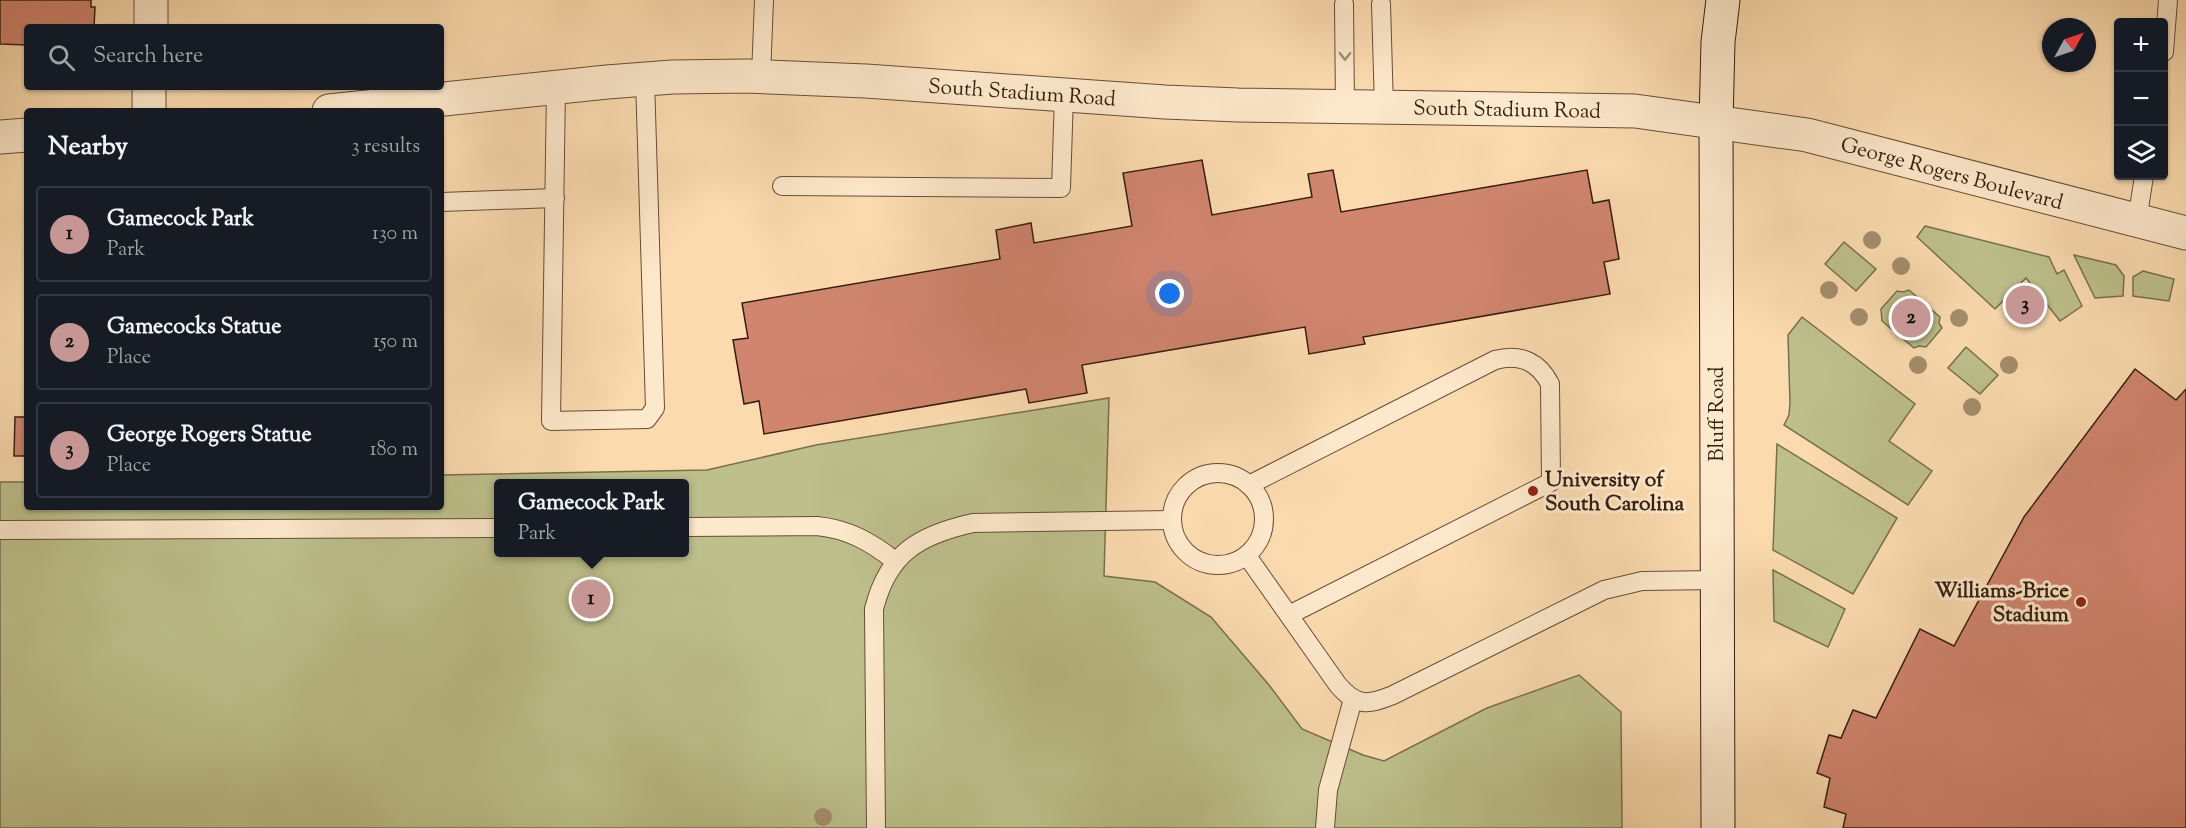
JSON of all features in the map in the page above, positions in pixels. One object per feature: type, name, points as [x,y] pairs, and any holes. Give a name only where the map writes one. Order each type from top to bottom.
[{"type":"street","points":[[151,0],[151,24]]},
{"type":"street","name":"Bluff Road","points":[[1718,828],[1716,122],[1718,42],[1723,0]]},
{"type":"street","name":"South Stadium Road","points":[[364,108],[645,79],[761,76],[1165,102],[1345,108],[1635,111],[1716,122]]},
{"type":"street","points":[[149,90],[149,108]]},
{"type":"street","name":"George Rogers Boulevard","points":[[1716,122],[1807,135],[2186,233]]},
{"type":"street","points":[[0,137],[24,135]]},
{"type":"lane","points":[[761,76],[764,0]]},
{"type":"lane","points":[[2166,18],[2168,0]]},
{"type":"lane","points":[[1344,4],[1345,108]]},
{"type":"lane","points":[[1381,4],[1384,108]]},
{"type":"lane","points":[[556,87],[551,421],[646,419],[655,408],[645,79]]},
{"type":"lane","points":[[782,186],[1061,188],[1064,95]]},
{"type":"lane","points":[[2137,221],[2144,180]]},
{"type":"lane","points":[[444,202],[555,198]]},
{"type":"lane","points":[[1249,485],[1495,360],[1520,357],[1534,364],[1545,374],[1550,384],[1551,482],[1289,615]]},
{"type":"lane","points":[[1217,473],[1232,475],[1249,485],[1262,504],[1265,518],[1263,532],[1256,545],[1247,556],[1234,563],[1220,565],[1205,563],[1192,557],[1182,547],[1175,534],[1172,520],[1174,505],[1180,493],[1190,482],[1203,475],[1217,473]]},
{"type":"lane","points":[[876,828],[874,609],[885,575],[895,561],[907,550],[927,538],[950,528],[973,523],[1172,520]]},
{"type":"lane","points":[[689,527],[817,526],[834,528],[854,534],[876,546],[895,561]]},
{"type":"lane","points":[[0,530],[494,528]]},
{"type":"lane","points":[[1247,556],[1338,685],[1353,699],[1362,703],[1374,702],[1393,695],[1604,590],[1642,581],[1716,580]]},
{"type":"lane","points":[[1324,828],[1328,790],[1353,699]]},
{"type":"green space","points":[[1925,226],[2049,257],[2057,274],[2064,270],[2082,306],[2060,321],[2026,278],[1995,309],[1917,237]]},
{"type":"green space","points":[[1844,242],[1876,269],[1856,291],[1825,264]]},
{"type":"green space","points":[[2074,255],[2116,265],[2124,276],[2123,296],[2095,298]]},
{"type":"green space","points":[[2143,271],[2174,279],[2169,301],[2133,296],[2133,277]]},
{"type":"green space","points":[[1909,290],[1940,317],[1939,323],[1942,328],[1926,347],[1914,348],[1882,321],[1881,309],[1897,291]]},
{"type":"green space","points":[[1802,317],[1915,404],[1889,441],[1932,471],[1908,505],[1784,425],[1789,415],[1790,403],[1788,335]]},
{"type":"green space","points":[[1966,347],[1998,375],[1980,394],[1948,368]]},
{"type":"green space","points":[[1109,398],[1104,576],[1155,582],[1211,617],[1269,685],[1302,729],[1363,755],[1384,761],[1487,708],[1579,675],[1621,712],[1622,828],[0,828],[0,482],[24,482],[24,510],[444,510],[444,475],[707,470],[816,445]]},
{"type":"green space","points":[[1777,444],[1897,518],[1853,594],[1773,550]]},
{"type":"green space","points":[[1773,570],[1845,609],[1828,647],[1774,621]]},
{"type":"building","points":[[0,0],[91,0],[91,7],[95,7],[94,24],[24,24],[24,45],[0,44]]},
{"type":"building","points":[[1202,160],[1212,215],[1312,197],[1308,174],[1333,170],[1341,212],[1587,170],[1593,203],[1609,200],[1619,259],[1604,262],[1610,294],[1363,337],[1365,344],[1309,354],[1305,327],[1082,365],[1087,393],[1029,403],[1026,389],[764,434],[759,401],[744,404],[733,340],[748,338],[742,303],[1000,259],[996,230],[1031,223],[1034,243],[1132,226],[1123,173]]},
{"type":"building","name":"Williams-Brice Stadium","points":[[2135,369],[2176,400],[2186,389],[2186,828],[1843,828],[1846,814],[1824,807],[1830,778],[1817,773],[1829,735],[1841,738],[1853,710],[1876,718],[1920,629],[1954,646],[2024,517]]},
{"type":"building","points":[[15,417],[24,417],[24,456],[14,456]]},
{"type":"place","name":"George Rogers Statue","points":[[2025,305]]},
{"type":"place","name":"Gamecocks Statue","points":[[1911,318]]},
{"type":"place","name":"University of South Carolina","points":[[1533,491]]},
{"type":"place","name":"Gamecock Park","points":[[591,599]]},
{"type":"place","name":"Williams-Brice Stadium","points":[[2081,602]]}]
